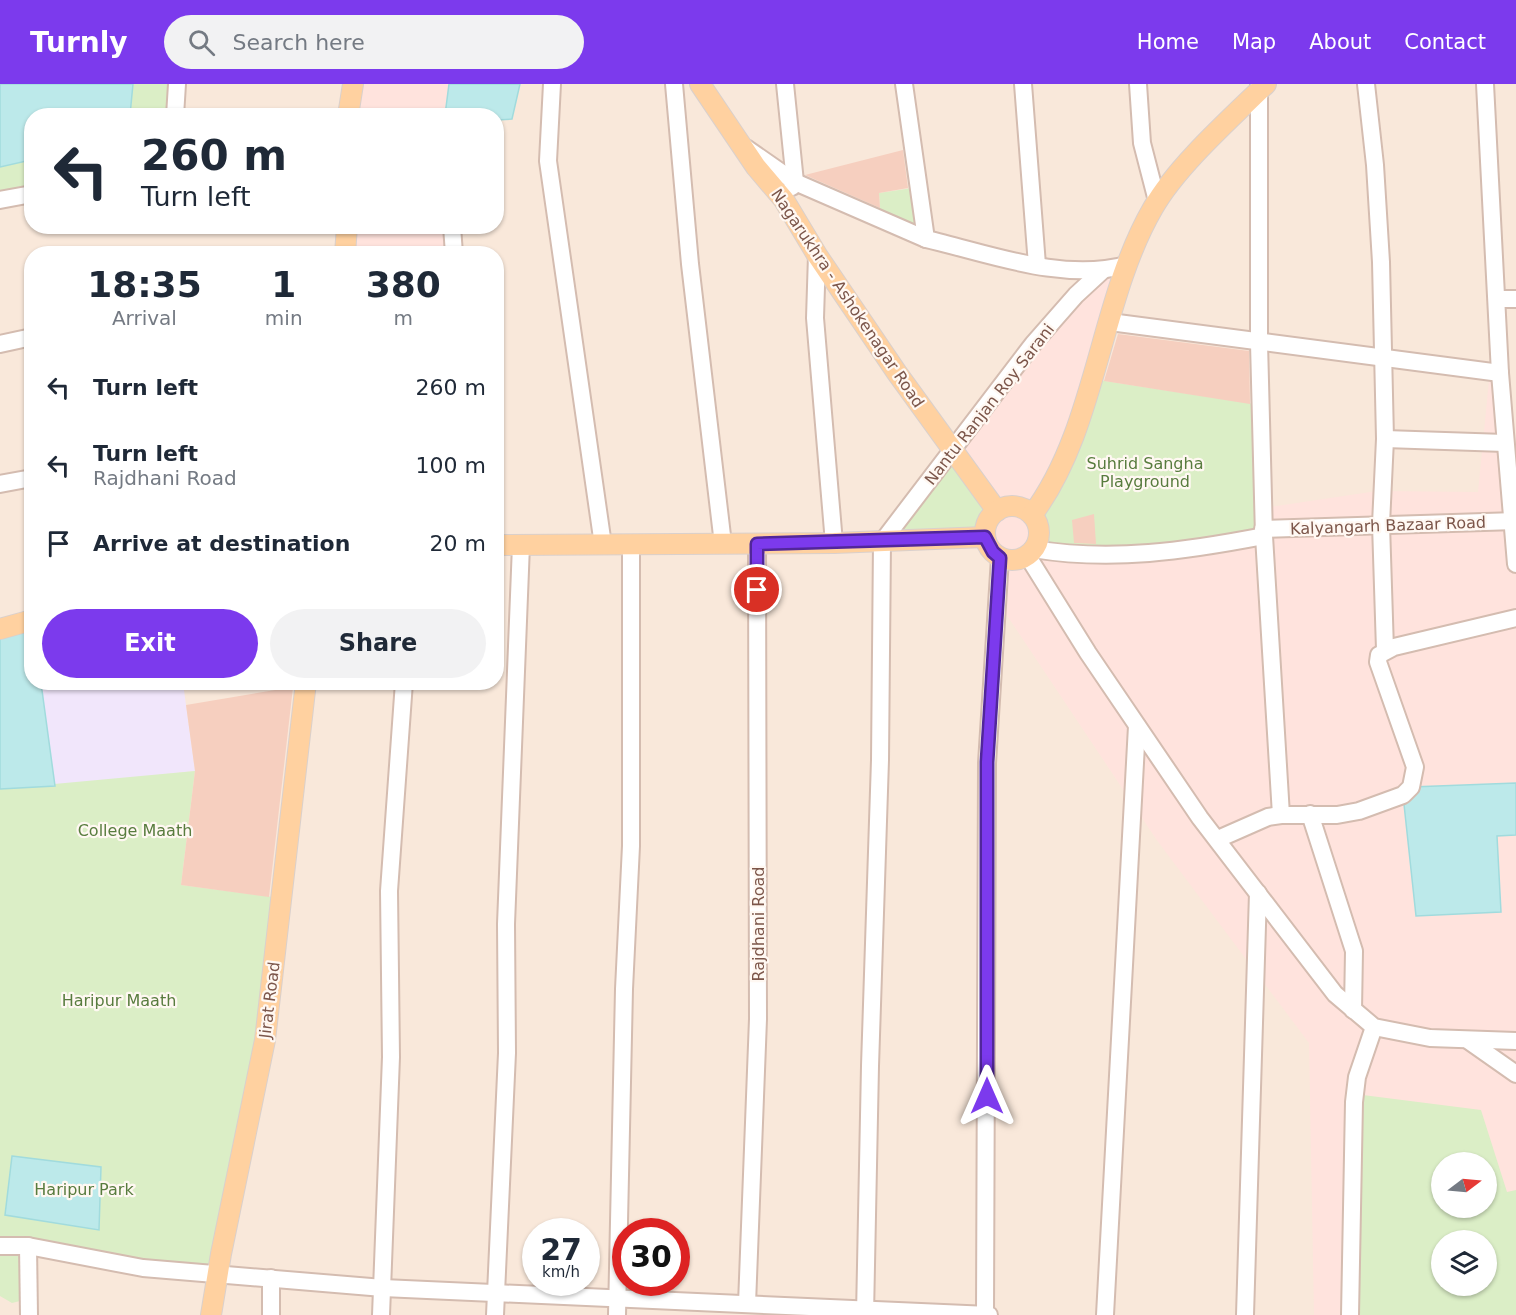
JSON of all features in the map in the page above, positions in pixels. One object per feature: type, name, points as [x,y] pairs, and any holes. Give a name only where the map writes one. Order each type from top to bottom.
[{"type":"main road","points":[[349,108],[353,84]]},
{"type":"main road","name":"Nagarukhra - Ashokenagar Road","points":[[700,84],[740,143],[784,200],[817,255],[997,511]]},
{"type":"main road","points":[[1032,515],[1044,500],[1069,444],[1127,265],[1157,201],[1188,164],[1261,86]]},
{"type":"main road","points":[[1009,506],[1017,507],[1032,515],[1038,532],[1030,552],[1009,560],[1000,558],[993,552],[985,537],[988,520],[997,511],[1009,506]]},
{"type":"main road","points":[[504,545],[834,543],[985,537]]},
{"type":"main road","points":[[0,629],[24,622]]},
{"type":"main road","name":"Jirat Road","points":[[211,1315],[265,1040],[305,690]]},
{"type":"street","points":[[176,108],[177,84]]},
{"type":"street","points":[[552,84],[548,160],[603,545]]},
{"type":"street","points":[[674,84],[690,264],[723,544]]},
{"type":"street","points":[[784,200],[795,182],[785,84]]},
{"type":"street","points":[[904,84],[926,239]]},
{"type":"street","points":[[1023,84],[1037,265]]},
{"type":"street","points":[[1138,84],[1142,143],[1157,201]]},
{"type":"street","points":[[1366,84],[1375,165],[1381,262],[1385,439],[1381,524],[1385,650]]},
{"type":"street","points":[[1485,84],[1500,373],[1516,564]]},
{"type":"street","points":[[1261,86],[1259,343],[1264,533],[1281,815]]},
{"type":"street","points":[[740,143],[795,182],[926,239],[1065,270],[1102,271],[1127,265]]},
{"type":"street","points":[[0,200],[24,196]]},
{"type":"street","points":[[817,255],[815,318],[834,543]]},
{"type":"street","name":"Nantu Ranjan Roy Sarani","points":[[882,542],[954,450],[995,391],[1076,295],[1102,271]]},
{"type":"street","points":[[1497,299],[1516,299]]},
{"type":"street","points":[[1110,322],[1500,373]]},
{"type":"street","points":[[0,344],[24,339]]},
{"type":"street","points":[[1385,439],[1505,443]]},
{"type":"street","points":[[0,484],[24,480]]},
{"type":"street","name":"Kalyangarh Bazaar Road","points":[[1030,552],[1068,555],[1148,555],[1192,550],[1264,533],[1381,524],[1514,521]]},
{"type":"street","points":[[865,1313],[880,760],[882,542]]},
{"type":"street","name":"Rajdhani Road","points":[[744,1308],[758,1019],[757,544]]},
{"type":"street","points":[[495,1315],[507,1053],[506,924],[521,545]]},
{"type":"street","points":[[617,1315],[624,989],[631,846],[632,545]]},
{"type":"street","points":[[1030,552],[1137,726],[1200,818],[1218,838],[1335,994],[1374,1027],[1430,1038],[1516,1041]]},
{"type":"street","points":[[0,1246],[28,1246],[143,1268],[383,1288],[617,1297],[744,1308],[986,1315],[987,762],[1000,558]]},
{"type":"street","points":[[1218,838],[1268,818],[1281,815],[1359,812],[1403,795],[1411,788],[1415,767],[1378,662],[1379,655],[1385,650],[1516,618]]},
{"type":"street","points":[[381,1315],[391,1057],[389,891],[403,690]]},
{"type":"street","points":[[1106,1315],[1137,726]]},
{"type":"street","points":[[1310,814],[1354,951],[1353,1010]]},
{"type":"street","points":[[1245,1315],[1258,894]]},
{"type":"street","points":[[1350,1315],[1354,1102],[1357,1077],[1374,1027]]},
{"type":"street","points":[[1469,1041],[1516,1074]]},
{"type":"street","points":[[28,1246],[29,1315]]},
{"type":"street","points":[[271,1278],[271,1315]]},
{"type":"shaded area","points":[[0,84],[1516,84],[1516,1315],[0,1315]]},
{"type":"shaded area","points":[[353,84],[449,84],[446,108],[349,108]]},
{"type":"shaded area","points":[[346,234],[455,234],[455,246],[346,246]]},
{"type":"shaded area","points":[[1127,265],[1089,387],[1263,508],[1377,491],[1478,492],[1497,299],[1516,456],[1516,1315],[1314,1315],[1309,1043],[1156,839],[998,602],[991,502],[954,450],[1076,295]]},
{"type":"shaded area","points":[[42,690],[184,690],[195,771],[55,786]]},
{"type":"green space","points":[[133,84],[170,84],[169,108],[131,108]]},
{"type":"green space","points":[[24,162],[24,195],[0,200],[0,167]]},
{"type":"green space","points":[[919,187],[926,239],[881,220],[879,193]]},
{"type":"green space","name":"Suhrid Sangha Playground","points":[[1092,379],[1261,405],[1264,536],[1192,550],[1033,549],[1038,532],[1036,523]]},
{"type":"green space","points":[[954,450],[997,511],[985,537],[882,542]]},
{"type":"green space","points":[[195,771],[181,885],[281,898],[218,1273],[28,1246],[28,1299],[12,1303],[0,1296],[0,789]]},
{"type":"green space","points":[[1355,1094],[1481,1110],[1494,1152],[1431,1152],[1431,1218],[1497,1218],[1497,1160],[1507,1192],[1516,1190],[1516,1315],[1350,1315]]},
{"type":"water","points":[[0,84],[133,84],[131,108],[24,108],[24,162],[0,167]]},
{"type":"water","points":[[449,84],[520,84],[512,119],[504,120],[504,108],[446,108]]},
{"type":"water","points":[[24,622],[24,690],[42,690],[55,786],[0,789],[0,629]]},
{"type":"water","points":[[1516,783],[1516,835],[1497,836],[1501,912],[1416,916],[1403,795],[1411,787]]},
{"type":"water","points":[[12,1156],[101,1167],[99,1230],[5,1215]]},
{"type":"building","points":[[903,150],[908,188],[879,193],[880,208],[805,175]]},
{"type":"building","points":[[1118,334],[1249,351],[1250,404],[1104,381]]},
{"type":"building","points":[[1094,514],[1096,544],[1074,543],[1072,520]]},
{"type":"building","points":[[275,690],[293,690],[269,897],[181,885],[195,771],[186,705]]},
{"type":"route","points":[[757,590],[757,544],[882,542],[985,537],[993,552],[1000,558],[987,762],[987,1096]]},
{"type":"park label","name":"College Maath","points":[[135,830]]},
{"type":"park label","name":"Haripur Maath","points":[[119,1000]]},
{"type":"park label","name":"Haripur Park","points":[[84,1189]]}]
